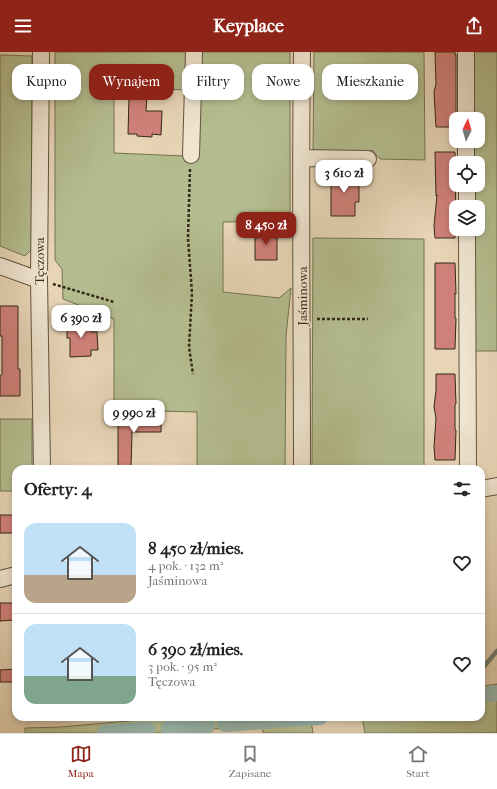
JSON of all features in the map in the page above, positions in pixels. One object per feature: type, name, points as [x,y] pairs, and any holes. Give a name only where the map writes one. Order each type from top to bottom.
[{"type":"street","name":"Tęczowa","points":[[41,52],[39,280],[42,465]]},
{"type":"street","points":[[191,155],[194,52]]},
{"type":"street","name":"Jaśminowa","points":[[302,52],[302,465]]},
{"type":"street","points":[[466,52],[466,112]]},
{"type":"street","points":[[301,158],[368,159]]},
{"type":"street","points":[[467,236],[468,465]]},
{"type":"street","points":[[0,266],[39,280]]},
{"type":"street","points":[[485,488],[497,486]]},
{"type":"street","points":[[0,579],[12,576]]},
{"type":"path","points":[[191,155],[188,238],[192,292],[189,347],[193,374]]},
{"type":"path","points":[[39,280],[114,302]]},
{"type":"path","points":[[302,319],[368,319]]},
{"type":"green space","points":[[55,52],[187,52],[187,64],[182,64],[182,90],[174,89],[174,64],[89,64],[89,100],[114,100],[114,153],[185,156],[199,154],[200,100],[244,100],[244,64],[200,64],[200,52],[290,52],[290,64],[252,64],[252,100],[290,100],[290,221],[223,222],[223,292],[279,298],[291,288],[286,336],[285,465],[197,465],[197,412],[114,410],[114,319],[63,299],[62,269],[55,260],[55,100],[81,100],[81,64],[55,64]]},
{"type":"green space","points":[[314,52],[424,52],[425,160],[380,159],[372,150],[368,153],[313,153]]},
{"type":"green space","points":[[473,52],[497,52],[497,351],[473,351],[473,236],[485,236],[485,200],[473,200],[473,192],[485,192],[485,156],[473,156],[473,148],[485,148],[485,112],[473,112]]},
{"type":"green space","points":[[0,55],[32,56],[32,64],[12,64],[12,100],[32,100],[32,249],[25,256],[0,246]]},
{"type":"green space","points":[[313,238],[424,239],[424,465],[312,465]]},
{"type":"green space","points":[[0,419],[32,419],[32,465],[12,465],[12,491],[0,491]]},
{"type":"green space","points":[[497,684],[497,733],[365,733],[363,721],[485,721],[485,686]]},
{"type":"green space","points":[[128,721],[311,721],[313,733],[263,733],[262,725],[168,733],[25,733],[25,728],[60,727]]},
{"type":"building","points":[[435,52],[455,52],[456,112],[449,112],[449,127],[436,127],[434,92],[436,84]]},
{"type":"building","points":[[129,100],[147,100],[146,111],[162,111],[161,135],[152,134],[152,137],[128,134]]},
{"type":"building","points":[[435,152],[455,152],[455,156],[449,156],[449,192],[456,192],[456,200],[449,200],[449,236],[455,236],[455,238],[435,238],[434,226],[437,195],[436,196]]},
{"type":"building","points":[[333,172],[357,172],[357,181],[359,181],[359,202],[355,202],[355,216],[331,216],[331,181],[333,181]]},
{"type":"building","points":[[274,230],[274,238],[277,238],[277,260],[255,260],[255,238],[258,238],[258,231]]},
{"type":"building","points":[[435,263],[455,263],[455,349],[435,349]]},
{"type":"building","points":[[0,306],[18,306],[18,369],[20,369],[20,396],[0,396],[0,376],[2,374],[2,336],[0,336]]},
{"type":"building","points":[[67,321],[83,321],[83,325],[91,325],[91,332],[97,332],[98,350],[91,350],[91,356],[70,357],[70,338],[67,338]]},
{"type":"building","points":[[436,374],[455,374],[455,460],[435,460],[434,447],[436,418],[434,407]]},
{"type":"building","points":[[118,414],[161,414],[161,432],[132,432],[131,465],[118,465]]},
{"type":"building","points":[[0,515],[12,515],[12,533],[0,533]]},
{"type":"building","points":[[0,603],[12,603],[12,620],[0,621]]},
{"type":"building","points":[[12,669],[12,682],[0,682],[0,670]]},
{"type":"waterway","points":[[485,665],[497,651]]},
{"type":"waterway","points":[[485,694],[497,693]]},
{"type":"waterway","points":[[225,724],[268,721]]},
{"type":"waterway","points":[[169,729],[207,726]]},
{"type":"waterway","points":[[105,733],[147,730]]}]
